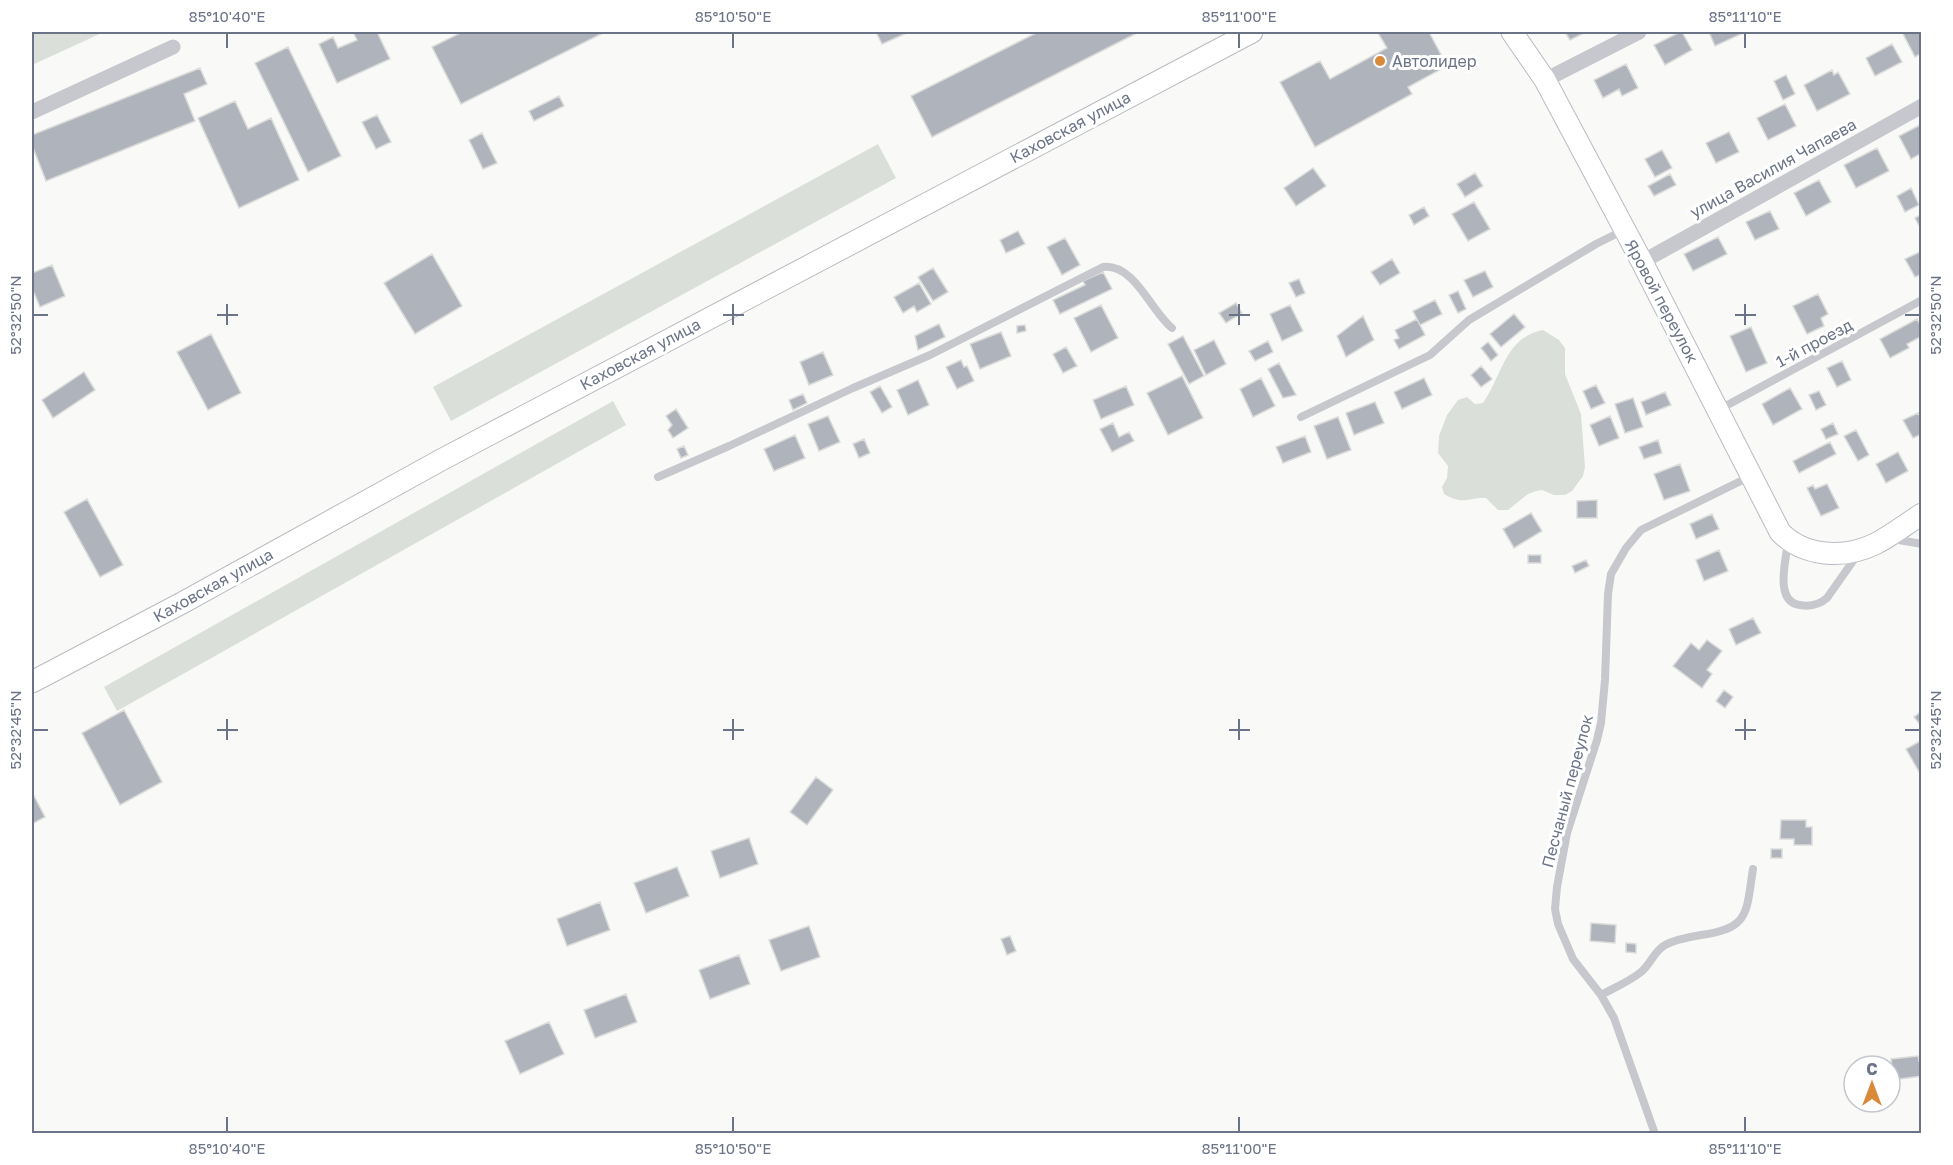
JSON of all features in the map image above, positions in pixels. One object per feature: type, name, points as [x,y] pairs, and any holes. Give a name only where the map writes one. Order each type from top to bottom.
[{"type":"main road","name":"Каховская улица","points":[[32,682],[182,603],[441,460],[1252,32]]},
{"type":"main road","name":"Яровой переулок","points":[[1512,32],[1545,80],[1719,410],[1772,518],[1788,540]]},
{"type":"main road","points":[[1788,540],[1814,551],[1846,553],[1877,543],[1922,514]]},
{"type":"street","points":[[1545,80],[1639,32]]},
{"type":"street","points":[[32,112],[173,47]]},
{"type":"street","name":"улица Василия Чапаева","points":[[1642,262],[1922,106]]},
{"type":"lane","points":[[1301,417],[1430,355],[1469,320],[1596,244],[1624,230]]},
{"type":"lane","points":[[658,477],[930,355],[1102,267],[1116,268],[1128,275],[1161,319],[1172,328]]},
{"type":"lane","name":"1-й проезд","points":[[1719,410],[1922,300]]},
{"type":"lane","name":"Песчаный переулок","points":[[1655,1134],[1614,1018],[1601,995],[1573,959],[1558,924],[1555,900],[1567,833],[1601,723],[1611,574],[1626,548],[1641,530],[1752,475]]},
{"type":"lane","points":[[1885,537],[1922,544]]},
{"type":"lane","points":[[1788,540],[1784,577],[1785,596],[1791,603],[1797,605],[1813,605],[1827,598],[1861,549]]},
{"type":"lane","points":[[1601,995],[1640,973],[1665,945],[1735,926],[1740,922],[1748,906],[1753,870]]},
{"type":"shaded area","points":[[32,32],[104,32],[32,65]]},
{"type":"shaded area","points":[[878,144],[896,178],[451,421],[433,387]]},
{"type":"shaded area","points":[[1543,330],[1559,340],[1565,348],[1565,374],[1581,414],[1585,467],[1583,476],[1572,491],[1565,495],[1554,495],[1542,490],[1536,491],[1528,494],[1508,510],[1498,510],[1486,498],[1456,500],[1444,494],[1442,487],[1447,478],[1448,466],[1438,453],[1439,436],[1447,415],[1458,400],[1467,397],[1475,404],[1483,403],[1512,349],[1530,334]]},
{"type":"shaded area","points":[[613,401],[626,425],[117,711],[104,687]]},
{"type":"building","points":[[353,32],[377,32],[390,59],[337,83],[319,44],[333,37],[338,48],[357,40]]},
{"type":"building","points":[[462,32],[605,32],[461,104],[432,47]]},
{"type":"building","points":[[876,32],[909,32],[882,44]]},
{"type":"building","points":[[1038,32],[1139,32],[932,137],[911,96]]},
{"type":"building","points":[[1429,32],[1447,66],[1408,87],[1412,94],[1315,147],[1280,82],[1320,61],[1330,79],[1387,48],[1378,33]]},
{"type":"building","points":[[1565,32],[1586,32],[1570,40]]},
{"type":"building","points":[[1680,32],[1692,50],[1665,65],[1654,45]]},
{"type":"building","points":[[1709,32],[1740,32],[1741,34],[1715,46]]},
{"type":"building","points":[[1902,32],[1922,32],[1922,53],[1915,57]]},
{"type":"building","points":[[1892,44],[1902,62],[1875,76],[1866,58]]},
{"type":"building","points":[[288,47],[341,156],[308,172],[255,63]]},
{"type":"building","points":[[1626,64],[1638,88],[1622,96],[1619,89],[1603,98],[1594,80]]},
{"type":"building","points":[[200,68],[207,84],[184,94],[195,121],[46,181],[32,145],[32,135]]},
{"type":"building","points":[[1832,70],[1834,75],[1838,72],[1850,94],[1817,111],[1804,85]]},
{"type":"building","points":[[1786,75],[1795,94],[1783,100],[1774,81]]},
{"type":"building","points":[[559,96],[564,106],[534,121],[529,111]]},
{"type":"building","points":[[235,101],[248,129],[271,118],[299,180],[239,208],[198,118]]},
{"type":"building","points":[[1785,104],[1796,126],[1768,140],[1757,118]]},
{"type":"building","points":[[377,115],[391,142],[376,149],[362,122]]},
{"type":"building","points":[[1922,124],[1922,153],[1911,159],[1899,136]]},
{"type":"building","points":[[1729,132],[1739,152],[1716,163],[1706,143]]},
{"type":"building","points":[[482,133],[497,163],[483,169],[469,140]]},
{"type":"building","points":[[1877,148],[1889,171],[1856,188],[1844,165]]},
{"type":"building","points":[[1662,150],[1672,168],[1655,177],[1645,159]]},
{"type":"building","points":[[1313,168],[1326,186],[1296,206],[1284,188]]},
{"type":"building","points":[[1475,173],[1483,186],[1465,197],[1457,184]]},
{"type":"building","points":[[1670,174],[1676,185],[1654,196],[1648,186]]},
{"type":"building","points":[[1819,180],[1831,202],[1806,216],[1794,193]]},
{"type":"building","points":[[1911,188],[1919,205],[1905,212],[1897,196]]},
{"type":"building","points":[[1474,202],[1490,229],[1468,241],[1452,214]]},
{"type":"building","points":[[1424,207],[1429,216],[1414,225],[1409,215]]},
{"type":"building","points":[[1770,211],[1779,229],[1755,240],[1746,222]]},
{"type":"building","points":[[1922,214],[1922,231],[1915,218]]},
{"type":"building","points":[[1018,231],[1025,244],[1006,253],[1000,240]]},
{"type":"building","points":[[1718,237],[1727,254],[1693,271],[1684,254]]},
{"type":"building","points":[[1065,238],[1080,265],[1062,275],[1047,247]]},
{"type":"building","points":[[1922,251],[1922,274],[1915,277],[1905,259]]},
{"type":"building","points":[[432,254],[462,306],[415,334],[384,283]]},
{"type":"building","points":[[1392,259],[1400,273],[1380,285],[1371,272]]},
{"type":"building","points":[[52,265],[65,296],[40,307],[32,288],[32,273]]},
{"type":"building","points":[[933,268],[948,292],[933,301],[918,277]]},
{"type":"building","points":[[1485,271],[1493,287],[1473,297],[1464,280]]},
{"type":"building","points":[[1103,272],[1112,289],[1060,314],[1053,300],[1085,285],[1083,281]]},
{"type":"building","points":[[1299,279],[1305,293],[1296,297],[1289,283]]},
{"type":"building","points":[[919,283],[931,304],[917,312],[914,306],[903,313],[894,297]]},
{"type":"building","points":[[1458,291],[1466,309],[1458,313],[1449,295]]},
{"type":"building","points":[[1818,294],[1828,314],[1821,318],[1824,326],[1807,334],[1793,306]]},
{"type":"building","points":[[1435,300],[1442,314],[1420,325],[1413,311]]},
{"type":"building","points":[[1236,303],[1242,313],[1226,323],[1219,313]]},
{"type":"building","points":[[1101,305],[1118,338],[1091,352],[1074,318]]},
{"type":"building","points":[[1290,305],[1303,331],[1282,341],[1270,314]]},
{"type":"building","points":[[1514,314],[1525,327],[1501,347],[1490,334]]},
{"type":"building","points":[[1363,316],[1374,340],[1346,357],[1337,336]]},
{"type":"building","points":[[1417,319],[1425,335],[1399,349],[1394,340],[1399,338],[1395,330]]},
{"type":"building","points":[[1917,319],[1922,328],[1922,336],[1907,344],[1909,348],[1890,358],[1880,339]]},
{"type":"building","points":[[939,324],[945,337],[918,350],[915,336]]},
{"type":"building","points":[[1025,325],[1026,331],[1017,333],[1017,326]]},
{"type":"building","points":[[1751,327],[1767,363],[1746,372],[1730,336]]},
{"type":"building","points":[[1001,332],[1011,356],[980,369],[970,344]]},
{"type":"building","points":[[211,334],[241,393],[208,410],[177,352]]},
{"type":"building","points":[[1183,336],[1204,376],[1189,384],[1168,344]]},
{"type":"building","points":[[1214,340],[1226,364],[1206,375],[1194,350]]},
{"type":"building","points":[[1268,341],[1273,352],[1255,361],[1249,351]]},
{"type":"building","points":[[1488,342],[1498,355],[1491,361],[1481,348]]},
{"type":"building","points":[[1066,347],[1077,366],[1063,373],[1053,354]]},
{"type":"building","points":[[823,352],[833,375],[809,385],[800,362]]},
{"type":"building","points":[[961,360],[964,367],[967,366],[974,381],[957,389],[946,367]]},
{"type":"building","points":[[1842,361],[1851,380],[1837,387],[1827,368]]},
{"type":"building","points":[[1279,363],[1296,395],[1283,398],[1268,369]]},
{"type":"building","points":[[1481,366],[1492,379],[1481,387],[1471,375]]},
{"type":"building","points":[[84,372],[95,390],[53,418],[42,400]]},
{"type":"building","points":[[1182,376],[1203,418],[1168,435],[1147,393]]},
{"type":"building","points":[[1261,378],[1275,406],[1253,417],[1240,389]]},
{"type":"building","points":[[1424,378],[1432,395],[1402,409],[1394,392]]},
{"type":"building","points":[[918,380],[929,405],[908,415],[897,390]]},
{"type":"building","points":[[1596,385],[1605,403],[1591,409],[1583,391]]},
{"type":"building","points":[[880,386],[892,407],[882,413],[870,392]]},
{"type":"building","points":[[1126,386],[1134,405],[1101,419],[1093,400]]},
{"type":"building","points":[[1790,388],[1802,409],[1773,425],[1762,404]]},
{"type":"building","points":[[1819,391],[1826,405],[1816,410],[1809,395]]},
{"type":"building","points":[[1665,392],[1671,405],[1646,415],[1641,402]]},
{"type":"building","points":[[803,394],[807,403],[793,410],[789,400]]},
{"type":"building","points":[[1633,398],[1643,427],[1625,433],[1615,404]]},
{"type":"building","points":[[1375,402],[1384,423],[1354,435],[1346,413]]},
{"type":"building","points":[[676,409],[688,428],[673,438],[668,430],[672,425],[666,416]]},
{"type":"building","points":[[1918,413],[1922,420],[1922,434],[1913,438],[1903,420]]},
{"type":"building","points":[[828,416],[840,442],[819,451],[808,424]]},
{"type":"building","points":[[1610,416],[1619,438],[1599,446],[1590,425]]},
{"type":"building","points":[[1338,417],[1351,450],[1327,459],[1314,426]]},
{"type":"building","points":[[1113,423],[1119,437],[1129,432],[1134,441],[1112,452],[1100,429]]},
{"type":"building","points":[[1833,423],[1838,434],[1826,439],[1821,429]]},
{"type":"building","points":[[1856,430],[1869,455],[1858,461],[1844,436]]},
{"type":"building","points":[[795,435],[805,458],[774,471],[764,449]]},
{"type":"building","points":[[1305,436],[1311,452],[1283,463],[1276,447]]},
{"type":"building","points":[[864,439],[870,453],[859,458],[853,444]]},
{"type":"building","points":[[1658,440],[1662,453],[1644,459],[1639,447]]},
{"type":"building","points":[[1830,442],[1836,454],[1799,473],[1793,461]]},
{"type":"building","points":[[684,446],[688,455],[681,458],[677,449]]},
{"type":"building","points":[[1898,452],[1908,471],[1886,483],[1876,464]]},
{"type":"building","points":[[1680,464],[1690,491],[1664,500],[1654,474]]},
{"type":"building","points":[[1827,484],[1839,508],[1821,516],[1807,488],[1813,485],[1815,489]]},
{"type":"building","points":[[87,499],[123,565],[100,577],[64,512]]},
{"type":"building","points":[[1597,500],[1597,518],[1577,518],[1577,501]]},
{"type":"building","points":[[1531,513],[1542,531],[1514,548],[1503,529]]},
{"type":"building","points":[[1712,514],[1719,529],[1696,539],[1690,524]]},
{"type":"building","points":[[1719,550],[1728,571],[1704,581],[1696,560]]},
{"type":"building","points":[[1528,555],[1541,555],[1541,563],[1528,563]]},
{"type":"building","points":[[1586,560],[1589,566],[1575,573],[1572,566]]},
{"type":"building","points":[[1753,618],[1761,633],[1736,645],[1729,629]]},
{"type":"building","points":[[1707,640],[1722,651],[1707,670],[1712,674],[1702,688],[1673,666],[1691,643],[1699,650]]},
{"type":"building","points":[[1724,690],[1733,697],[1725,708],[1716,701]]},
{"type":"building","points":[[124,710],[162,782],[120,805],[82,733]]},
{"type":"building","points":[[1922,711],[1922,727],[1914,717]]},
{"type":"building","points":[[1922,740],[1922,777],[1906,749]]},
{"type":"building","points":[[816,777],[833,790],[807,825],[790,812]]},
{"type":"building","points":[[32,792],[45,817],[32,824]]},
{"type":"building","points":[[1781,820],[1806,820],[1806,827],[1812,827],[1812,845],[1794,845],[1794,839],[1780,839]]},
{"type":"building","points":[[749,838],[758,864],[720,878],[711,851]]},
{"type":"building","points":[[1771,849],[1782,849],[1782,858],[1771,858]]},
{"type":"building","points":[[677,867],[689,896],[646,913],[634,883]]},
{"type":"building","points":[[600,902],[610,930],[567,946],[557,919]]},
{"type":"building","points":[[1591,923],[1616,925],[1615,943],[1590,941]]},
{"type":"building","points":[[809,926],[820,957],[781,971],[769,940]]},
{"type":"building","points":[[1010,936],[1016,951],[1007,955],[1001,939]]},
{"type":"building","points":[[1626,943],[1636,944],[1636,953],[1626,952]]},
{"type":"building","points":[[739,955],[750,984],[710,999],[699,970]]},
{"type":"building","points":[[626,994],[637,1022],[595,1038],[584,1010]]},
{"type":"building","points":[[549,1022],[564,1054],[520,1074],[505,1041]]},
{"type":"building","points":[[1918,1056],[1919,1061],[1922,1060],[1922,1076],[1902,1079],[1902,1058]]},
{"type":"place","name":"Автолидер","points":[[1380,61]]}]
